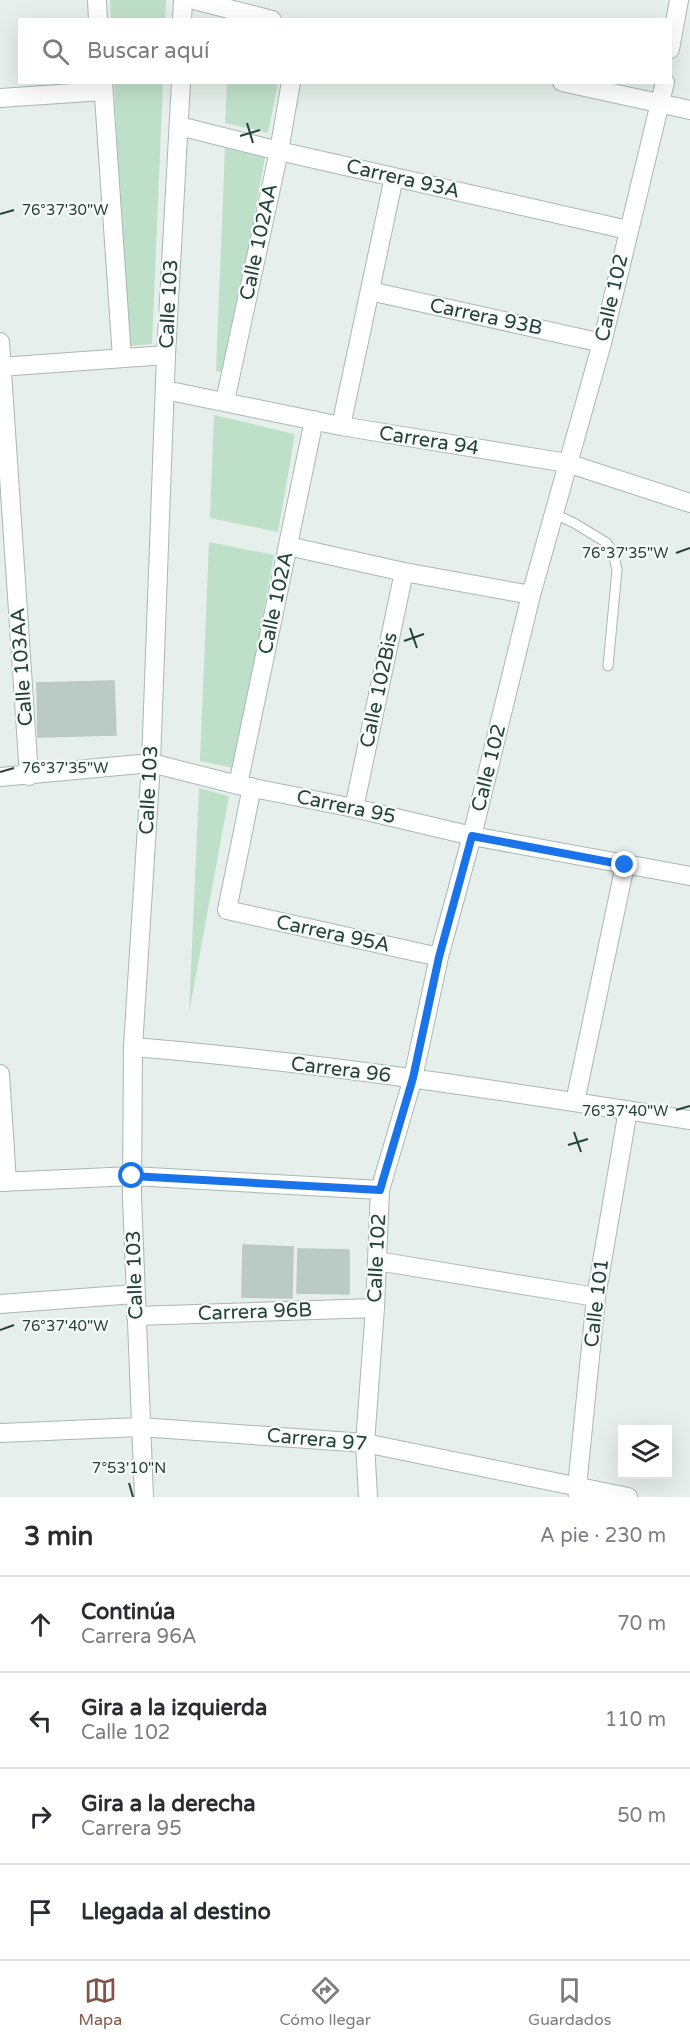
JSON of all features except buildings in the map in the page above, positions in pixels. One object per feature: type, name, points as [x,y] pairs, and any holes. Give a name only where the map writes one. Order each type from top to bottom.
[{"type":"street","points":[[97,0],[98,18]]},
{"type":"street","points":[[182,18],[183,0]]},
{"type":"street","points":[[194,0],[242,6],[268,18]]},
{"type":"street","points":[[672,38],[679,0]]},
{"type":"street","name":"Calle 103","points":[[144,1497],[132,1176],[133,1047],[151,763],[166,355],[181,84]]},
{"type":"street","name":"Calle 102AA","points":[[225,401],[279,151],[291,84]]},
{"type":"street","points":[[571,84],[690,110]]},
{"type":"street","name":"Calle 102","points":[[368,1497],[365,1443],[375,1308],[380,1190],[413,1078],[439,957],[472,836],[531,595],[602,343],[628,230],[661,104],[664,84]]},
{"type":"street","points":[[0,98],[103,87],[122,358]]},
{"type":"street","name":"Carrera 93A","points":[[179,126],[628,230]]},
{"type":"street","points":[[341,426],[394,177]]},
{"type":"street","name":"Carrera 93B","points":[[370,291],[602,343]]},
{"type":"street","name":"Calle 103AA","points":[[0,342],[29,776]]},
{"type":"street","points":[[1,367],[166,355]]},
{"type":"street","name":"Carrera 94","points":[[165,390],[341,426],[567,463],[690,503]]},
{"type":"street","name":"Calle 102A","points":[[227,910],[245,786],[288,546],[314,420]]},
{"type":"street","points":[[288,546],[404,572],[531,595]]},
{"type":"street","name":"Calle 102Bis","points":[[354,808],[404,572]]},
{"type":"street","name":"Carrera 95","points":[[0,777],[151,763],[472,836],[690,876]]},
{"type":"street","points":[[575,1102],[625,865]]},
{"type":"street","name":"Carrera 95A","points":[[227,910],[439,957]]},
{"type":"street","name":"Carrera 96","points":[[133,1047],[197,1052],[413,1078],[690,1120]]},
{"type":"street","points":[[0,1074],[3,1182],[132,1176],[380,1190]]},
{"type":"street","name":"Calle 101","points":[[577,1492],[596,1297],[628,1110]]},
{"type":"street","points":[[377,1261],[596,1297]]},
{"type":"street","points":[[0,1304],[135,1294]]},
{"type":"street","name":"Carrera 96B","points":[[136,1316],[375,1308]]},
{"type":"street","name":"Carrera 97","points":[[0,1433],[140,1427],[365,1443],[577,1492],[628,1497]]},
{"type":"lane","points":[[555,514],[607,543],[614,552],[617,570],[608,666]]},
{"type":"green space","points":[[110,0],[166,0],[165,18],[111,18]]},
{"type":"green space","points":[[114,84],[163,84],[152,344],[127,346]]},
{"type":"green space","points":[[227,84],[278,84],[268,133],[225,123]]},
{"type":"green space","points":[[225,148],[265,157],[226,373],[216,371]]},
{"type":"green space","points":[[214,415],[295,434],[278,532],[210,518]]},
{"type":"green space","points":[[209,542],[274,555],[234,768],[200,761]]},
{"type":"green space","points":[[199,788],[229,796],[189,1013]]},
{"type":"route","points":[[132,1176],[380,1190],[413,1078],[439,957],[472,836],[625,865]]}]
